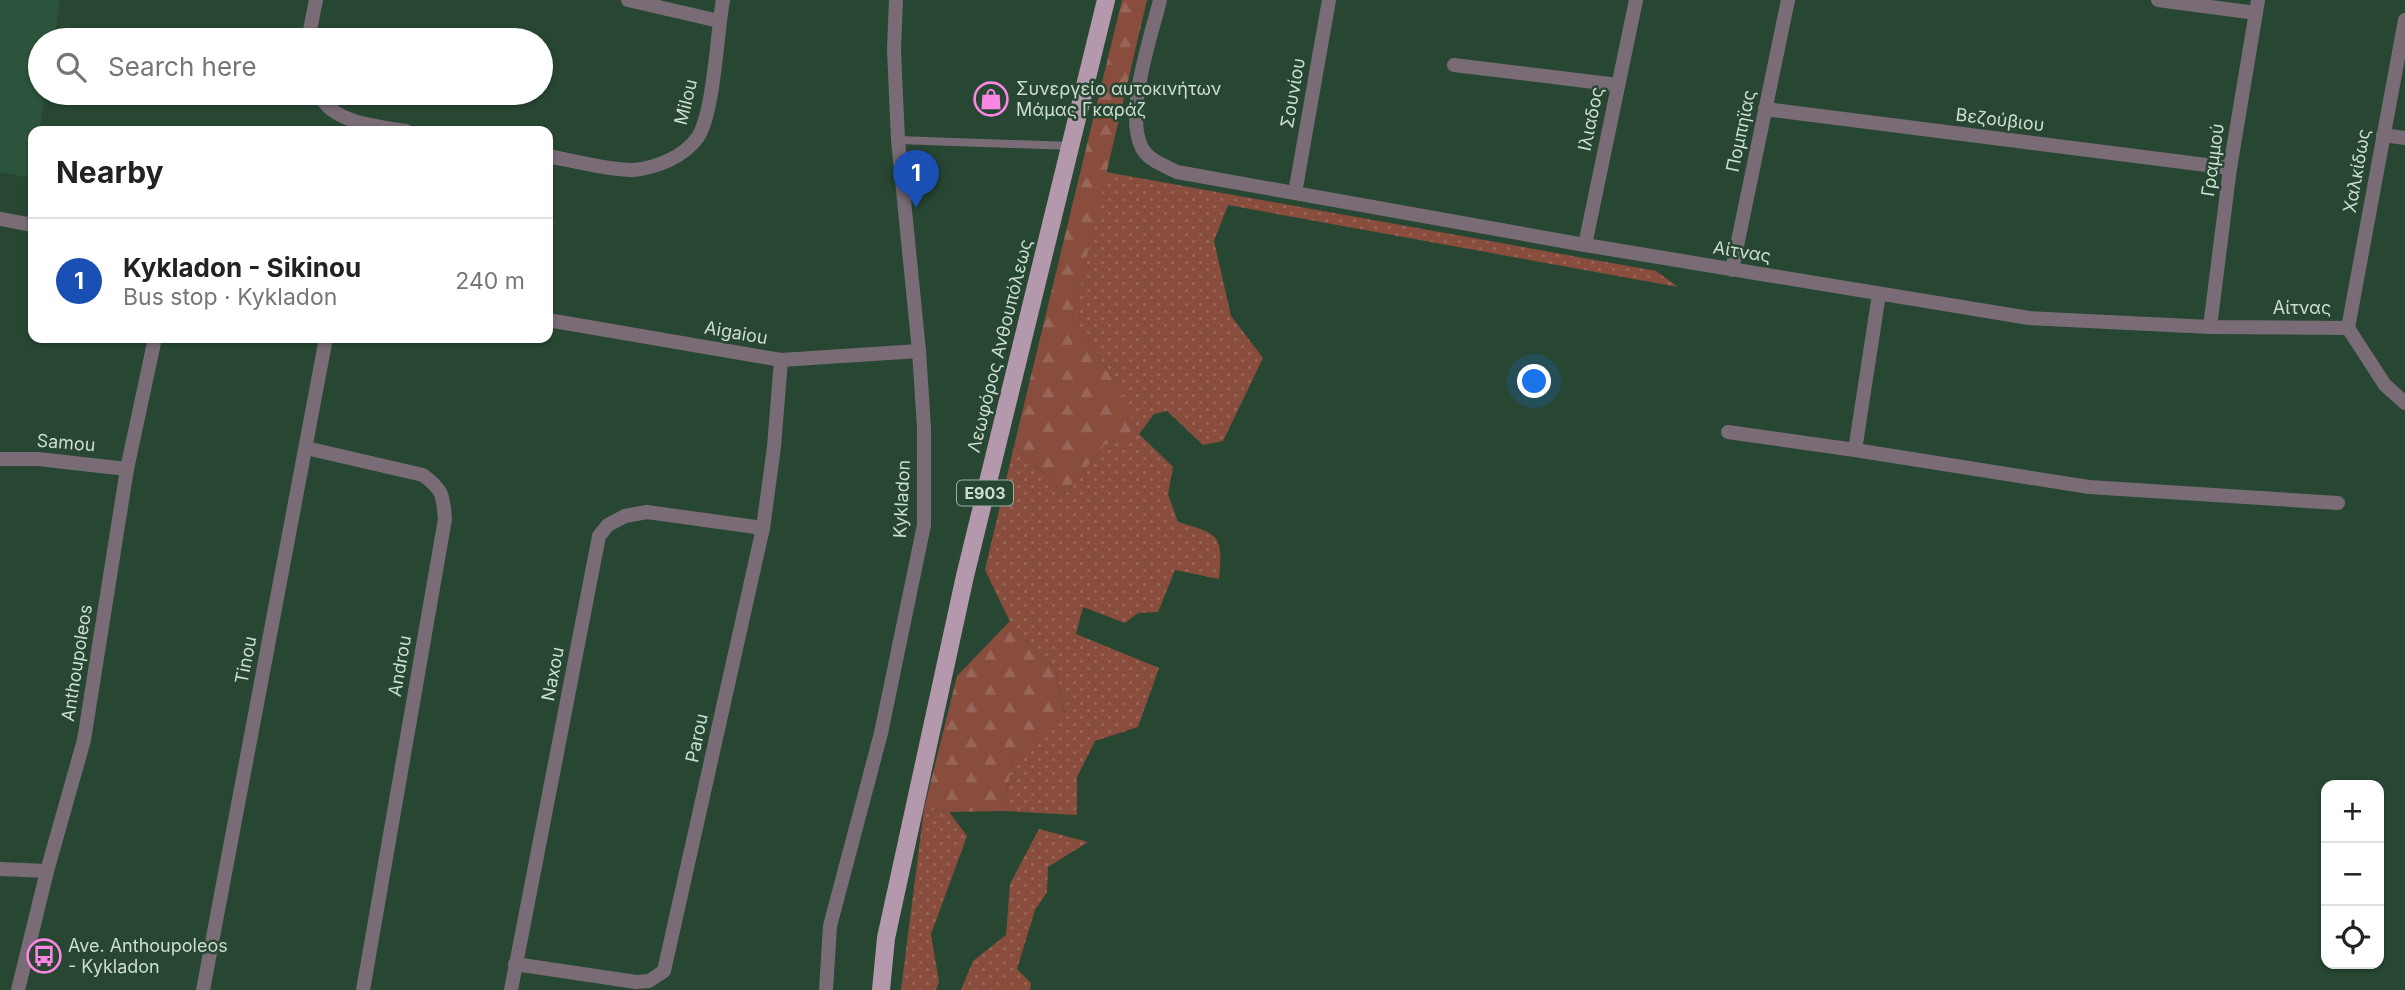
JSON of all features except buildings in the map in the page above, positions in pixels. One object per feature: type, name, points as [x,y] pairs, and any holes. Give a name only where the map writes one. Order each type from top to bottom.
[{"type":"main road","name":"Λεωφόρος Ανθουπόλεως","points":[[881,990],[886,938],[965,576],[1106,0]]},
{"type":"street","points":[[310,28],[316,0]]},
{"type":"street","points":[[628,0],[719,21]]},
{"type":"street","name":"Milou","points":[[553,157],[631,170],[660,165],[684,151],[698,136],[708,109],[723,0]]},
{"type":"street","name":"Kykladon","points":[[826,990],[830,926],[881,733],[924,525],[919,351],[898,140],[894,50],[897,0]]},
{"type":"street","name":"Αίτνας","points":[[1160,0],[1135,107],[1136,130],[1142,149],[1158,163],[1177,172],[1585,245],[2029,318],[2210,327],[2348,328]]},
{"type":"street","name":"Σουνίου","points":[[1295,193],[1329,0]]},
{"type":"street","name":"Ιλιαδος","points":[[1585,245],[1636,0]]},
{"type":"street","name":"Πομπηϊας","points":[[1732,270],[1788,0]]},
{"type":"street","points":[[2158,0],[2257,6]]},
{"type":"street","name":"Γραμμού","points":[[2210,327],[2230,168],[2257,6]]},
{"type":"street","name":"Χαλκίδως","points":[[2348,328],[2405,20]]},
{"type":"street","points":[[1454,65],[1618,85]]},
{"type":"street","points":[[328,105],[337,113],[357,122],[379,126]]},
{"type":"street","name":"Βεζούβιου","points":[[1765,109],[2230,168]]},
{"type":"street","points":[[2383,135],[2405,138]]},
{"type":"street","points":[[0,219],[28,224]]},
{"type":"street","points":[[1855,450],[1879,294]]},
{"type":"street","name":"Aigaiou","points":[[553,321],[781,360],[919,351]]},
{"type":"street","points":[[2348,328],[2385,385],[2405,403]]},
{"type":"street","name":"Anthoupoleos","points":[[18,990],[47,871],[84,740],[127,469],[154,343]]},
{"type":"street","name":"Tinou","points":[[203,990],[325,343]]},
{"type":"street","name":"Parou","points":[[515,964],[636,982],[649,981],[664,971],[763,528],[774,447],[781,360]]},
{"type":"street","points":[[1728,432],[2089,487],[2338,503]]},
{"type":"street","name":"Androu","points":[[306,447],[423,475],[438,486],[443,499],[445,520],[363,990]]},
{"type":"street","name":"Samou","points":[[0,459],[38,458],[127,469]]},
{"type":"street","name":"Naxou","points":[[511,990],[599,536],[608,525],[625,516],[647,512],[763,528]]},
{"type":"street","points":[[0,869],[47,871]]},
{"type":"lane","points":[[898,140],[1070,146]]},
{"type":"shaded area","points":[[0,0],[60,0],[56,28],[28,28],[28,105],[43,105],[40,126],[28,126],[28,177],[0,172]]},
{"type":"green space","points":[[1122,0],[1147,0],[1073,315],[1115,383],[1139,434],[1105,445],[1065,493],[1014,446]]},
{"type":"green space","points":[[1106,172],[1656,271],[1678,287],[1228,205],[1214,241],[1231,316],[1263,358],[1223,441],[1203,445],[1167,411],[1154,414],[1139,434],[1173,467],[1168,494],[1178,522],[1203,530],[1216,538],[1220,553],[1219,579],[1175,570],[1158,612],[1138,613],[1125,623],[1083,607],[1076,634],[1159,668],[1138,727],[1095,741],[1077,777],[1077,815],[1004,811],[1012,762],[1065,713],[1055,669],[1014,630],[985,570],[1014,446],[1065,493],[1105,445],[1115,383],[1073,315]]},
{"type":"green space","points":[[1010,621],[1014,630],[1055,669],[1065,714],[1012,762],[1004,811],[949,812],[924,809],[957,676]]},
{"type":"green space","points":[[924,809],[949,812],[967,836],[931,934],[939,982],[936,990],[901,990]]},
{"type":"green space","points":[[1039,829],[1088,842],[1048,867],[1047,892],[1035,910],[1017,969],[1031,983],[1030,990],[961,990],[973,961],[1006,935],[1010,884]]},
{"type":"place","name":"Συνεργείο αυτοκινήτων Μάμας Γκαράζ","points":[[991,99]]},
{"type":"place","name":"Kykladon - Sikinou","points":[[916,208]]},
{"type":"place","name":"Ave. Anthoupoleos - Kykladon","points":[[44,956]]}]
